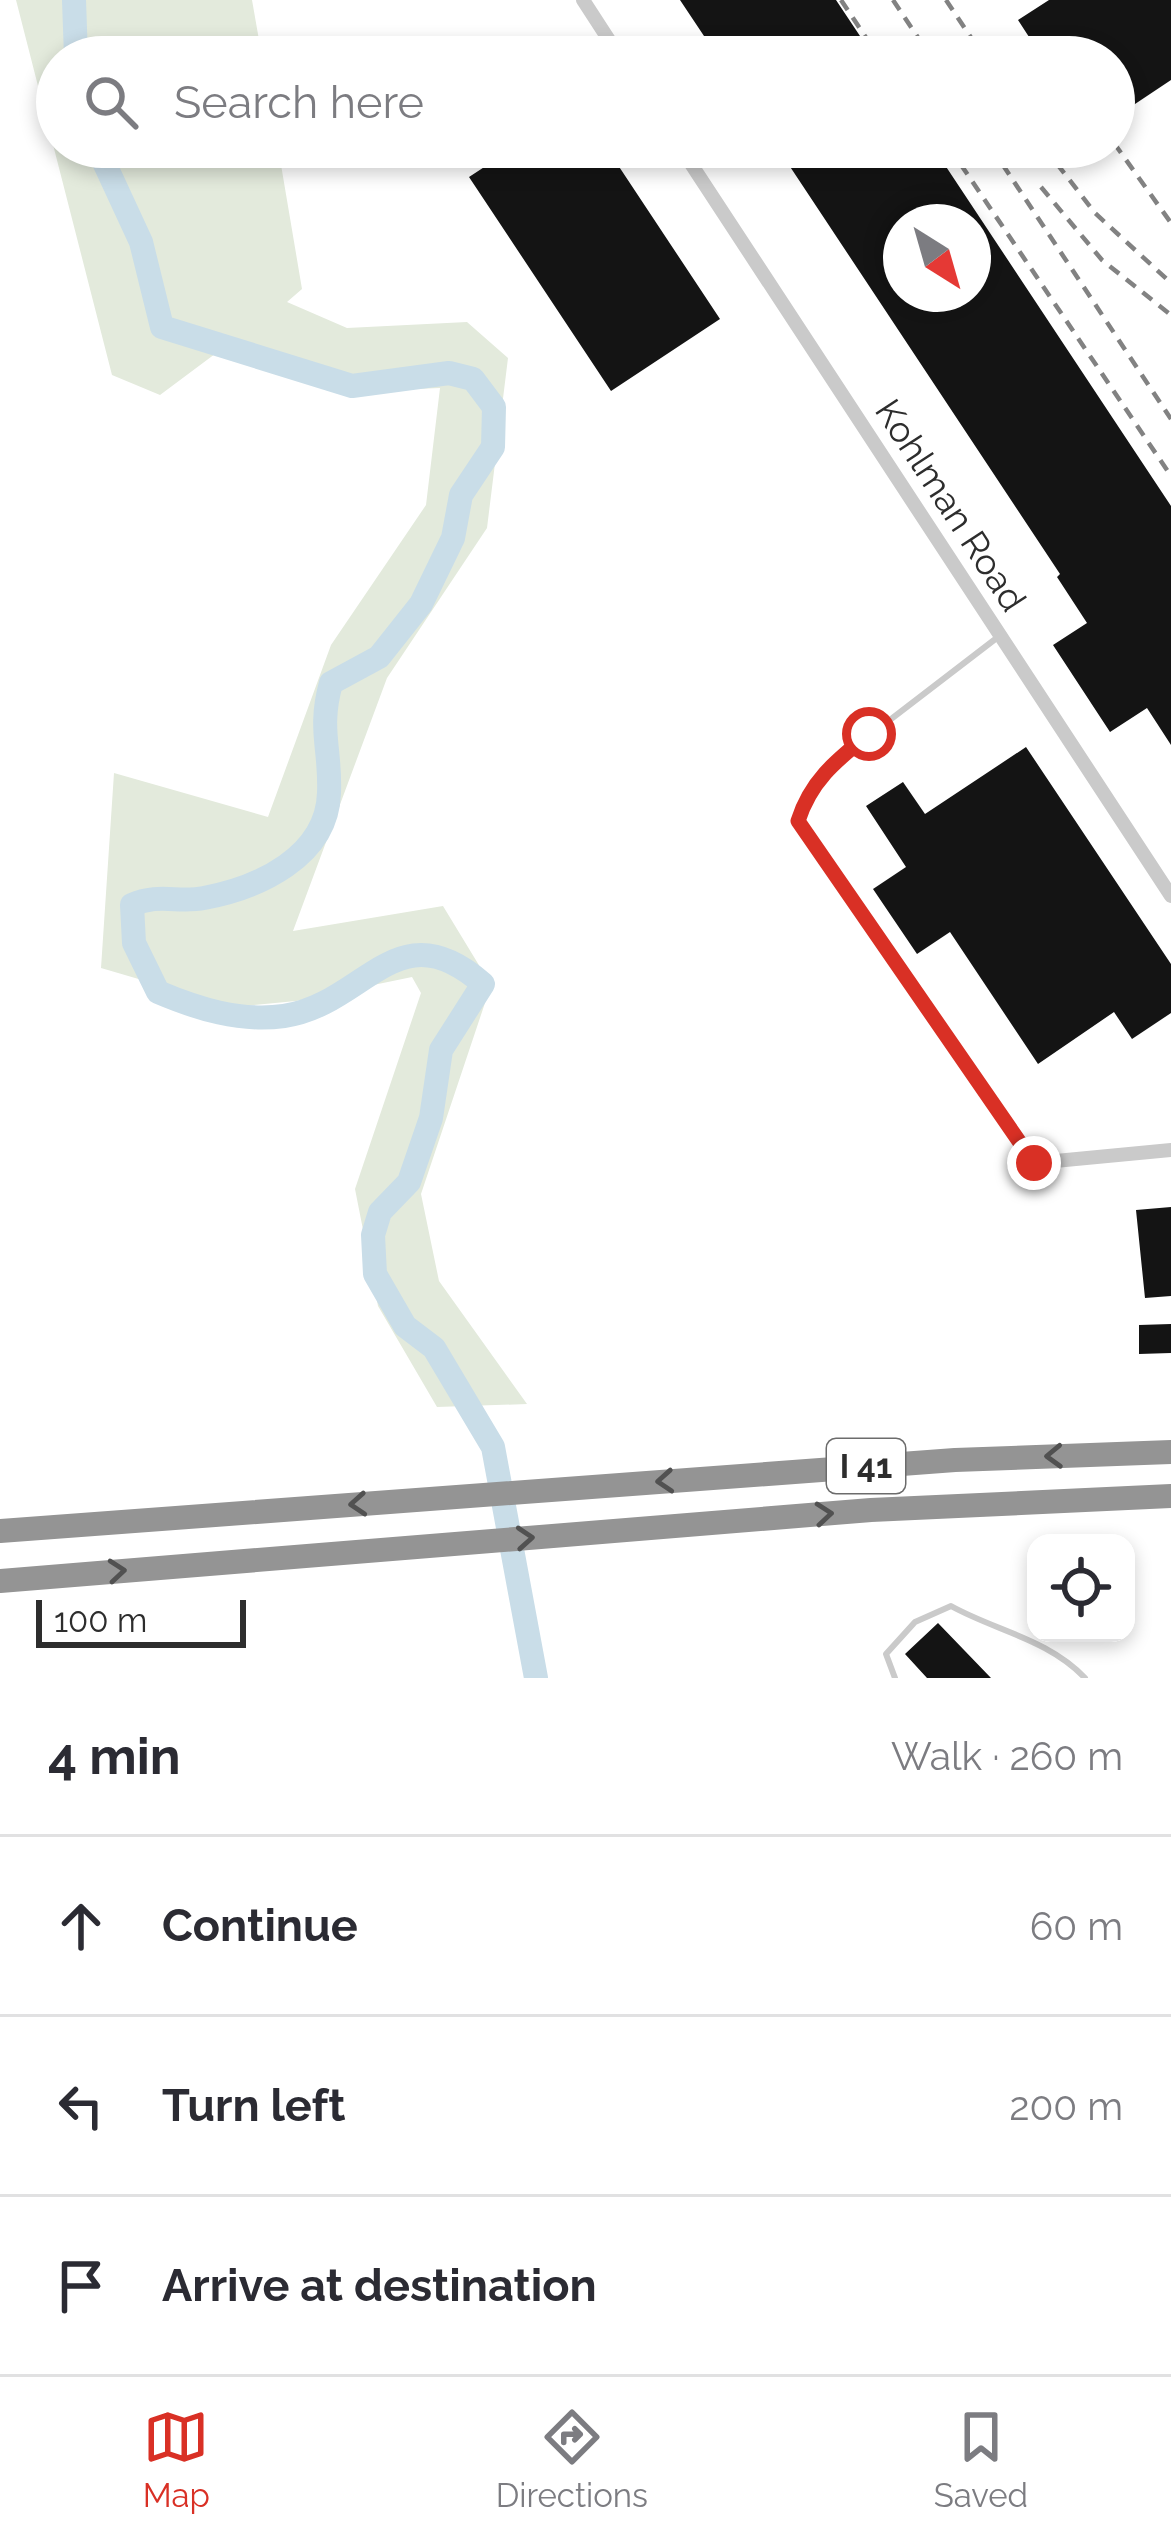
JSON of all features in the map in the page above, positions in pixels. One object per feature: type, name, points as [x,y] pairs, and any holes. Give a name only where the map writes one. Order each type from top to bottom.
[{"type":"highway","name":"I 41","points":[[0,1531],[955,1460],[1171,1452]]},
{"type":"highway","name":"I 41","points":[[0,1581],[871,1510],[1171,1496]]},
{"type":"street","points":[[583,0],[606,36]]},
{"type":"street","name":"Kohlman Road","points":[[694,168],[1171,896]]},
{"type":"street","points":[[1014,1165],[1171,1150]]},
{"type":"lane","points":[[1000,635],[826,769],[806,794],[798,821],[1034,1163]]},
{"type":"lane","points":[[895,1678],[886,1654],[915,1622],[951,1606],[975,1620],[1007,1627],[1085,1678]]},
{"type":"shaded area","points":[[16,0],[252,0],[258,36],[36,36],[36,78]]},
{"type":"shaded area","points":[[59,168],[282,168],[302,289],[287,302],[347,328],[467,322],[508,358],[487,528],[387,678],[293,931],[443,906],[491,985],[421,1194],[439,1281],[527,1404],[437,1407],[378,1306],[355,1189],[421,993],[412,977],[296,1001],[234,1007],[101,968],[114,773],[268,817],[331,645],[426,505],[440,388],[336,392],[227,345],[160,395],[112,375]]},
{"type":"building","points":[[680,0],[836,0],[860,36],[704,36]]},
{"type":"building","points":[[1049,0],[1171,0],[1171,80],[1135,104],[1135,36],[1028,36],[1018,20]]},
{"type":"building","points":[[483,168],[620,168],[720,319],[611,391],[469,177]]},
{"type":"building","points":[[791,168],[947,168],[971,204],[883,204],[883,307]]},
{"type":"building","points":[[991,234],[1171,506],[1171,745],[1147,708],[1110,732],[1053,645],[1087,623],[1057,577],[1060,574],[886,312],[991,312]]},
{"type":"building","points":[[1026,747],[1171,964],[1171,1013],[1132,1039],[1114,1012],[1038,1064],[950,932],[917,954],[873,889],[906,867],[866,806],[903,782],[925,814]]},
{"type":"building","points":[[1171,1207],[1171,1296],[1145,1298],[1136,1210]]},
{"type":"building","points":[[1171,1324],[1171,1353],[1139,1354],[1139,1325]]},
{"type":"building","points":[[938,1623],[991,1678],[927,1678],[905,1654]]},
{"type":"waterway","points":[[74,0],[75,36]]},
{"type":"waterway","points":[[107,168],[141,242],[162,327],[352,386],[449,373],[473,379],[494,407],[493,447],[461,495],[453,538],[421,604],[379,657],[331,683],[325,727],[329,793],[316,835],[286,866],[246,886],[204,898],[132,905],[134,943],[158,992],[219,1013],[268,1017],[313,1008],[382,967],[427,955],[453,963],[483,984],[441,1050],[431,1118],[409,1182],[380,1212],[373,1235],[375,1274],[405,1326],[434,1348],[493,1447],[536,1678]]},
{"type":"railway","points":[[841,0],[865,36]]},
{"type":"railway","points":[[893,0],[917,36]]},
{"type":"railway","points":[[946,0],[970,36]]},
{"type":"railway","points":[[963,168],[1171,476]]},
{"type":"railway","points":[[1005,168],[1171,419]]},
{"type":"railway","points":[[1060,168],[1095,213],[1171,283]]},
{"type":"railway","points":[[1132,168],[1171,223]]},
{"type":"railway","points":[[1041,187],[1102,260],[1171,315]]},
{"type":"route","points":[[869,734],[826,769],[806,794],[798,821],[1034,1163]]}]
